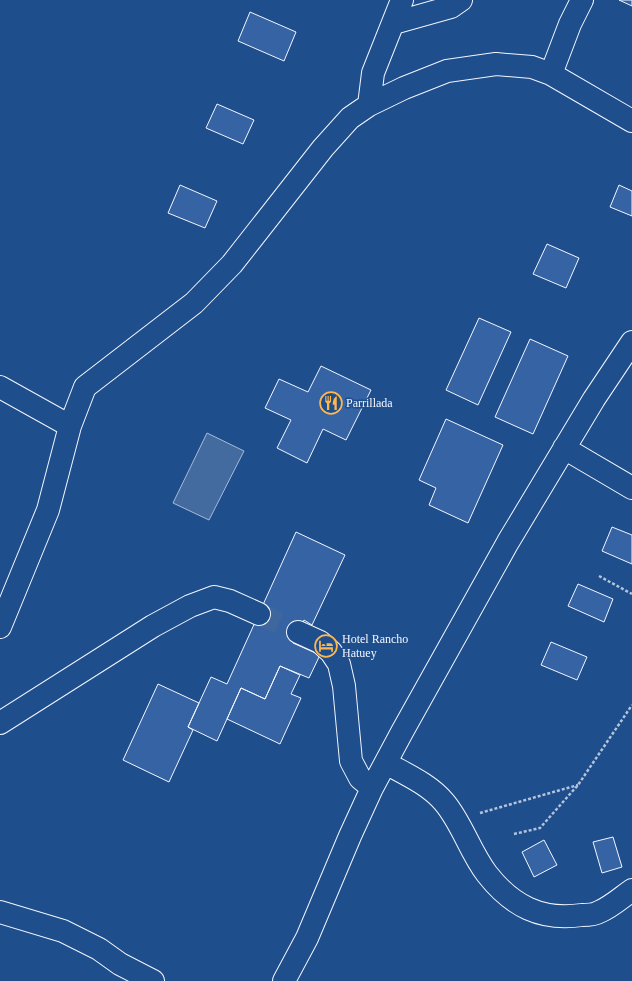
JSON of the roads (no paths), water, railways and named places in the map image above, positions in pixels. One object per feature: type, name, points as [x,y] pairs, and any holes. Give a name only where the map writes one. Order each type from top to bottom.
[{"type":"lane","points":[[369,105],[373,73],[402,0]]},
{"type":"lane","points":[[394,23],[451,7],[461,0]]},
{"type":"lane","points":[[551,74],[570,24],[582,0]]},
{"type":"lane","points":[[0,627],[48,510],[70,426],[85,387],[194,303],[232,264],[323,148],[350,118],[369,105],[404,88],[447,71],[496,64],[532,67],[551,74],[632,121]]},
{"type":"lane","points":[[284,981],[307,938],[372,788],[508,542],[564,448],[632,342]]},
{"type":"lane","points":[[0,387],[70,426]]},
{"type":"lane","points":[[564,448],[632,488]]},
{"type":"lane","points":[[0,723],[134,637],[190,606],[214,598],[230,601],[259,614]]},
{"type":"lane","points":[[298,632],[320,642],[331,652],[339,664],[344,686],[351,761],[360,778],[372,788]]},
{"type":"lane","points":[[386,763],[426,786],[444,801],[457,820],[467,842],[487,874],[510,898],[534,912],[564,918],[599,913],[632,890]]},
{"type":"lane","points":[[2,909],[63,931],[99,949],[120,964],[153,981]]},
{"type":"water","points":[[207,433],[244,451],[209,520],[173,503]]},
{"type":"tunnel","points":[[259,614],[298,632]]},
{"type":"place","name":"Parrillada","points":[[331,403]]},
{"type":"place","name":"Hotel Rancho Hatuey","points":[[326,646]]}]
